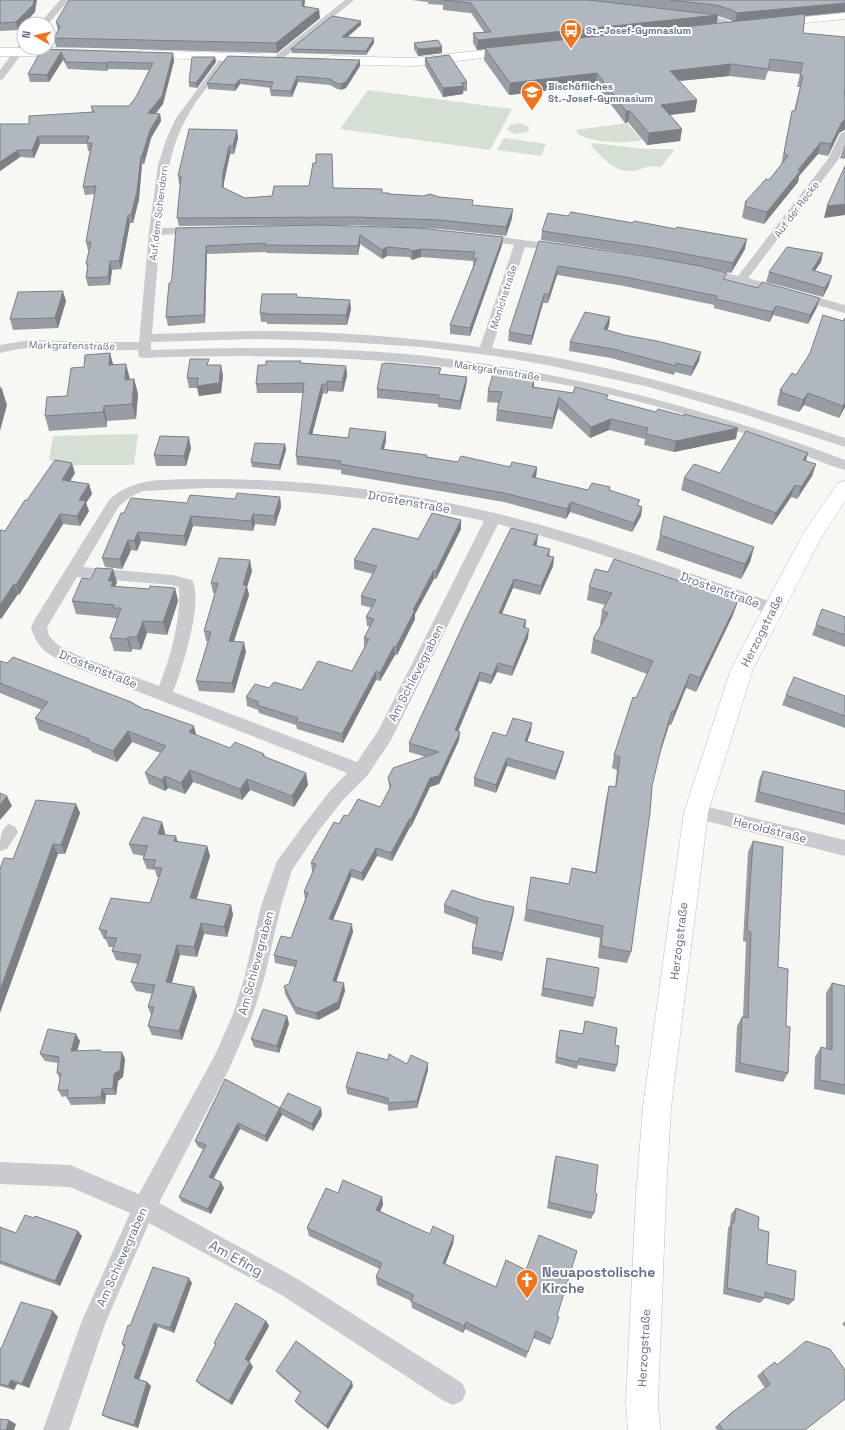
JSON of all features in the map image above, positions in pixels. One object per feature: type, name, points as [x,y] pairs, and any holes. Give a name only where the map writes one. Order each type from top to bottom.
[{"type":"street","points":[[50,16],[65,0]]},
{"type":"street","points":[[277,58],[350,0]]},
{"type":"street","points":[[684,15],[722,21],[734,27]]},
{"type":"street","points":[[761,24],[845,16]]},
{"type":"street","points":[[711,30],[746,26]]},
{"type":"street","points":[[0,52],[16,49]]},
{"type":"street","points":[[56,50],[83,52]]},
{"type":"street","points":[[323,60],[412,62],[529,50]]},
{"type":"street","points":[[130,54],[292,59]]},
{"type":"street","points":[[0,76],[16,55]]},
{"type":"street","name":"Auf dem Schendorn","points":[[145,342],[163,164],[171,140],[181,118],[226,57]]},
{"type":"street","name":"Auf der Recke","points":[[741,280],[833,160],[845,134]]},
{"type":"street","points":[[155,232],[209,230]]},
{"type":"street","points":[[467,236],[568,249]]},
{"type":"street","name":"Monichstraße","points":[[485,351],[521,242]]},
{"type":"street","points":[[691,269],[741,280],[845,309]]},
{"type":"street","name":"Markgrafenstraße","points":[[0,349],[16,345],[35,344],[108,347],[145,342],[259,335],[439,345],[485,351],[589,370],[654,385],[735,407],[845,443]]},
{"type":"street","name":"Markgrafenstraße","points":[[145,342],[144,354],[254,350],[314,352],[382,356],[478,366],[645,399],[730,423],[845,465]]},
{"type":"street","name":"Drostenstraße","points":[[361,771],[73,660],[52,649],[42,638],[39,627],[114,503],[131,489],[143,486],[226,484],[323,490],[405,501],[493,518],[585,543],[773,609]]},
{"type":"street","name":"Herzogstraße","points":[[644,1430],[642,1402],[651,1195],[657,1107],[696,812],[742,669],[813,534],[845,487]]},
{"type":"street","name":"Am Schievegraben","points":[[56,1430],[93,1323],[144,1208],[222,1062],[243,1014],[254,979],[271,906],[284,867],[310,828],[336,796],[361,771],[385,735],[493,518]]},
{"type":"street","points":[[73,570],[172,580],[187,584],[187,607],[172,675],[164,694]]},
{"type":"street","name":"Heroldstraße","points":[[696,812],[845,848]]},
{"type":"street","name":"Am Efing","points":[[0,1172],[70,1176],[144,1208],[288,1286],[453,1392]]},
{"type":"shaded area","points":[[368,90],[512,109],[490,150],[340,129]]},
{"type":"shaded area","points":[[520,123],[529,127],[529,130],[518,134],[507,129],[510,125]]},
{"type":"shaded area","points":[[627,123],[642,140],[618,142],[594,140],[579,135],[576,130]]},
{"type":"shaded area","points":[[504,138],[546,144],[541,156],[497,150]]},
{"type":"shaded area","points":[[593,143],[645,149],[675,149],[661,167],[651,166],[634,171],[624,171],[613,166],[604,159],[591,146]]},
{"type":"shaded area","points":[[138,434],[134,465],[69,465],[49,460],[53,436]]},
{"type":"building","points":[[0,0],[34,0],[33,5],[22,16],[16,16],[16,22],[0,23]]},
{"type":"building","points":[[69,0],[303,0],[302,6],[319,9],[276,43],[56,38],[56,34],[60,27],[56,22]]},
{"type":"building","points":[[443,0],[588,0],[718,15],[478,40],[473,33],[491,32],[471,3]]},
{"type":"building","points":[[669,0],[845,0],[845,3],[737,13],[716,5]]},
{"type":"building","points":[[805,14],[803,33],[845,37],[845,120],[842,122],[831,144],[821,142],[798,170],[801,170],[767,212],[748,207],[745,205],[747,202],[745,202],[766,179],[769,180],[788,156],[784,153],[792,111],[795,111],[803,76],[800,75],[803,63],[770,59],[768,69],[731,64],[670,71],[697,100],[661,105],[682,129],[649,133],[630,111],[626,111],[597,73],[510,83],[485,48]]},
{"type":"building","points":[[332,16],[361,21],[342,37],[374,38],[366,51],[291,49]]},
{"type":"building","points":[[438,40],[442,47],[418,49],[414,43]]},
{"type":"building","points":[[56,49],[173,53],[162,96],[148,113],[160,114],[150,130],[141,156],[137,191],[131,215],[128,215],[119,261],[110,261],[108,277],[86,278],[88,264],[86,264],[91,242],[86,242],[96,186],[83,187],[92,143],[87,143],[89,136],[38,136],[32,150],[18,150],[0,162],[0,124],[29,124],[29,116],[94,112],[91,106],[129,106],[136,97],[153,63],[66,62],[61,52],[47,75],[28,74],[38,56],[56,56]]},
{"type":"building","points":[[449,55],[467,82],[461,83],[464,86],[443,88],[425,58]]},
{"type":"building","points":[[228,56],[360,60],[346,82],[341,84],[330,79],[297,76],[291,91],[270,90],[273,82],[240,79],[235,85],[207,83]]},
{"type":"building","points":[[192,57],[215,57],[196,83],[189,82]]},
{"type":"building","points":[[189,129],[237,130],[233,146],[229,146],[223,173],[222,187],[245,198],[272,196],[274,186],[309,186],[313,163],[316,163],[316,154],[332,154],[333,188],[382,189],[382,193],[389,194],[423,196],[430,194],[439,197],[473,200],[472,205],[513,209],[506,227],[440,220],[354,217],[177,218],[181,176],[178,176]]},
{"type":"building","points":[[845,166],[845,204],[827,206]]},
{"type":"building","points":[[571,212],[633,223],[634,221],[676,229],[677,227],[747,239],[733,263],[649,247],[542,231],[548,213],[568,216]]},
{"type":"building","points":[[318,225],[418,228],[503,237],[470,328],[450,325],[477,258],[473,258],[475,252],[421,249],[412,251],[409,249],[387,247],[382,250],[360,235],[358,246],[265,245],[265,243],[206,246],[204,315],[166,317],[169,283],[171,283],[172,277],[176,228]]},
{"type":"building","points":[[539,241],[651,257],[700,266],[727,273],[723,279],[758,288],[762,282],[820,298],[810,315],[776,306],[772,312],[716,299],[717,296],[625,277],[558,266],[549,294],[544,294],[532,336],[509,332]]},
{"type":"building","points":[[787,247],[823,253],[812,270],[832,276],[825,288],[769,272]]},
{"type":"building","points":[[63,291],[55,318],[10,319],[18,292]]},
{"type":"building","points":[[262,294],[297,294],[296,297],[350,300],[346,315],[266,314],[260,313]]},
{"type":"building","points":[[585,312],[610,317],[604,329],[624,335],[657,341],[701,352],[693,367],[676,363],[676,366],[613,349],[570,342]]},
{"type":"building","points":[[823,315],[843,321],[845,318],[845,402],[843,406],[808,393],[803,400],[781,392],[782,390],[780,390],[792,373],[796,375],[810,353]]},
{"type":"building","points":[[110,353],[109,365],[126,364],[125,380],[134,379],[132,404],[104,406],[103,412],[45,416],[47,397],[67,396],[71,368],[84,367],[85,355]]},
{"type":"building","points":[[190,359],[209,359],[207,365],[221,365],[219,383],[197,386],[198,378],[187,378]]},
{"type":"building","points":[[266,361],[301,361],[300,363],[346,366],[342,382],[327,381],[327,384],[322,384],[309,434],[348,438],[350,428],[386,432],[381,449],[427,455],[426,457],[458,462],[461,456],[510,467],[512,462],[537,467],[532,477],[588,490],[592,483],[610,487],[609,490],[640,500],[637,505],[642,507],[634,523],[571,502],[567,509],[504,493],[340,464],[341,461],[296,456],[304,383],[256,384],[258,365],[266,365]]},
{"type":"building","points":[[387,363],[441,368],[439,374],[467,377],[460,401],[438,398],[439,395],[377,389],[382,364]]},
{"type":"building","points":[[493,374],[534,379],[532,387],[573,393],[575,387],[608,395],[606,399],[656,412],[658,409],[684,416],[684,414],[738,428],[676,441],[646,434],[648,428],[611,419],[591,427],[559,397],[553,418],[497,410],[502,392],[488,391]]},
{"type":"building","points":[[746,431],[808,453],[803,460],[816,464],[801,487],[795,485],[776,513],[684,478],[694,464],[720,473]]},
{"type":"building","points":[[160,436],[189,437],[184,456],[154,455]]},
{"type":"building","points":[[255,443],[285,444],[279,465],[251,462]]},
{"type":"building","points":[[55,460],[72,463],[62,480],[89,484],[79,500],[86,501],[77,516],[60,514],[16,585],[14,584],[0,605],[0,530],[5,531],[25,500],[27,500]]},
{"type":"building","points":[[237,493],[280,497],[274,516],[253,514],[251,521],[191,516],[184,536],[138,532],[134,541],[128,540],[120,559],[102,558],[121,513],[124,513],[131,498],[187,503],[190,495],[235,499]]},
{"type":"building","points":[[432,513],[461,520],[436,571],[434,570],[413,610],[415,610],[396,647],[394,646],[380,673],[376,671],[342,734],[296,721],[298,718],[257,705],[259,702],[246,697],[255,684],[269,688],[274,682],[302,690],[318,661],[352,671],[369,639],[364,638],[374,619],[366,617],[376,600],[361,596],[377,566],[354,560],[373,528],[418,539]]},
{"type":"building","points":[[664,516],[754,547],[745,564],[660,535]]},
{"type":"building","points":[[511,528],[538,535],[533,545],[550,549],[547,556],[554,557],[541,586],[514,579],[499,613],[526,620],[523,627],[529,629],[513,667],[498,663],[492,676],[480,672],[455,730],[460,732],[439,776],[430,778],[411,819],[410,818],[391,853],[376,848],[362,873],[351,869],[329,919],[352,924],[333,981],[344,983],[338,1002],[316,1013],[295,1007],[284,986],[289,984],[297,961],[274,955],[281,936],[291,938],[308,893],[304,892],[316,864],[311,863],[334,822],[339,824],[344,815],[348,816],[358,799],[380,807],[391,786],[388,778],[393,768],[439,752],[409,743],[465,621]]},
{"type":"building","points":[[219,558],[250,560],[243,585],[247,585],[229,641],[244,642],[232,683],[196,681],[211,632],[204,631],[218,583],[211,583]]},
{"type":"building","points":[[614,559],[738,601],[700,678],[690,674],[674,712],[672,711],[652,786],[650,813],[631,952],[601,946],[603,926],[526,909],[531,877],[569,884],[572,868],[596,873],[609,786],[616,787],[620,757],[614,755],[633,697],[636,698],[653,661],[593,639],[608,613],[602,611],[612,593],[589,587],[595,569],[608,572]]},
{"type":"building","points":[[96,568],[113,569],[108,581],[113,581],[111,586],[149,589],[150,586],[175,588],[163,622],[143,621],[137,637],[128,637],[127,639],[110,638],[121,608],[113,608],[114,605],[72,601],[82,578],[91,579]]},
{"type":"building","points":[[822,609],[845,617],[845,635],[816,625]]},
{"type":"building","points":[[13,657],[131,702],[145,710],[146,709],[194,726],[189,732],[230,748],[235,742],[264,754],[263,756],[306,773],[292,796],[247,779],[240,789],[190,770],[181,783],[165,776],[162,780],[145,773],[166,746],[128,731],[113,751],[88,741],[89,739],[35,718],[48,702],[0,683],[0,661],[7,663]]},
{"type":"building","points":[[794,677],[845,696],[845,716],[786,695]]},
{"type":"building","points":[[513,718],[532,723],[525,741],[564,752],[556,772],[507,758],[496,785],[474,778],[493,732],[506,736]]},
{"type":"building","points":[[763,771],[845,791],[845,814],[759,792]]},
{"type":"building","points":[[0,793],[7,796],[0,805]]},
{"type":"building","points":[[36,800],[76,804],[61,845],[53,844],[0,990],[0,869],[4,858],[13,859]]},
{"type":"building","points":[[143,817],[162,822],[158,834],[176,836],[174,841],[207,846],[190,898],[231,905],[224,927],[201,923],[194,947],[177,945],[166,982],[194,987],[179,1031],[148,1026],[154,1007],[148,1007],[155,985],[131,982],[141,955],[112,951],[117,938],[105,937],[107,931],[99,929],[111,898],[150,903],[162,868],[153,867],[156,860],[143,859],[148,846],[129,844]]},
{"type":"building","points":[[753,841],[783,847],[778,967],[788,969],[786,1026],[790,1027],[788,1073],[740,1063],[742,1017],[748,1018],[751,932],[747,931]]},
{"type":"building","points":[[452,890],[482,900],[514,907],[503,953],[472,947],[478,918],[444,905]]},
{"type":"building","points":[[547,958],[599,968],[595,998],[543,988]]},
{"type":"building","points":[[832,983],[845,986],[845,1085],[820,1080],[821,1047],[832,1050]]},
{"type":"building","points":[[263,1009],[287,1016],[277,1046],[251,1039]]},
{"type":"building","points":[[585,1021],[617,1028],[615,1045],[619,1046],[617,1065],[579,1058],[578,1062],[556,1057],[560,1030],[583,1034]]},
{"type":"building","points":[[48,1029],[76,1034],[71,1051],[100,1050],[102,1052],[122,1052],[120,1070],[114,1074],[113,1088],[102,1089],[101,1097],[67,1098],[68,1090],[58,1090],[61,1073],[57,1073],[59,1057],[40,1054]]},
{"type":"building","points":[[357,1052],[388,1060],[389,1054],[407,1064],[411,1055],[428,1063],[417,1101],[388,1103],[388,1098],[346,1087]]},
{"type":"building","points":[[225,1079],[280,1108],[265,1136],[238,1123],[209,1177],[221,1182],[208,1209],[179,1197],[206,1145],[195,1141]]},
{"type":"building","points":[[288,1093],[321,1108],[312,1124],[280,1108]]},
{"type":"building","points":[[556,1156],[598,1165],[595,1193],[597,1194],[594,1213],[549,1202]]},
{"type":"building","points":[[343,1180],[382,1197],[376,1210],[430,1234],[433,1226],[454,1236],[443,1263],[496,1287],[506,1260],[526,1270],[539,1235],[577,1251],[557,1316],[559,1317],[552,1339],[536,1331],[528,1352],[466,1322],[464,1326],[411,1301],[414,1295],[376,1277],[382,1263],[307,1228],[326,1188],[338,1193]]},
{"type":"building","points":[[736,1208],[759,1217],[758,1229],[769,1232],[767,1264],[796,1271],[794,1300],[765,1292],[765,1298],[727,1288],[732,1222],[734,1223]]},
{"type":"building","points":[[25,1215],[34,1218],[35,1216],[78,1231],[55,1281],[0,1261],[0,1227],[16,1233]]},
{"type":"building","points":[[153,1267],[189,1278],[170,1328],[154,1323],[134,1378],[147,1382],[134,1425],[102,1415],[125,1345],[122,1344],[128,1325],[130,1326]]},
{"type":"building","points":[[21,1302],[53,1311],[22,1384],[11,1380],[8,1386],[0,1384],[0,1348],[1,1349]]},
{"type":"building","points":[[236,1303],[266,1321],[245,1359],[250,1362],[229,1401],[196,1381],[216,1344],[214,1343]]},
{"type":"building","points":[[296,1341],[352,1382],[326,1426],[295,1401],[301,1392],[276,1371]]},
{"type":"building","points":[[806,1341],[830,1349],[845,1370],[845,1399],[805,1430],[723,1430],[719,1424],[731,1413],[770,1384],[762,1372],[775,1362],[777,1365]]},
{"type":"building","points":[[0,1419],[9,1420],[6,1430],[0,1430]]},
{"type":"place","name":"St.-Josef-Gymnasium","points":[[571,50]]},
{"type":"place","name":"Bischöfliches St.-Josef-Gymnasium","points":[[532,112]]},
{"type":"place","name":"Neuapostolische Kirche","points":[[527,1300]]}]
